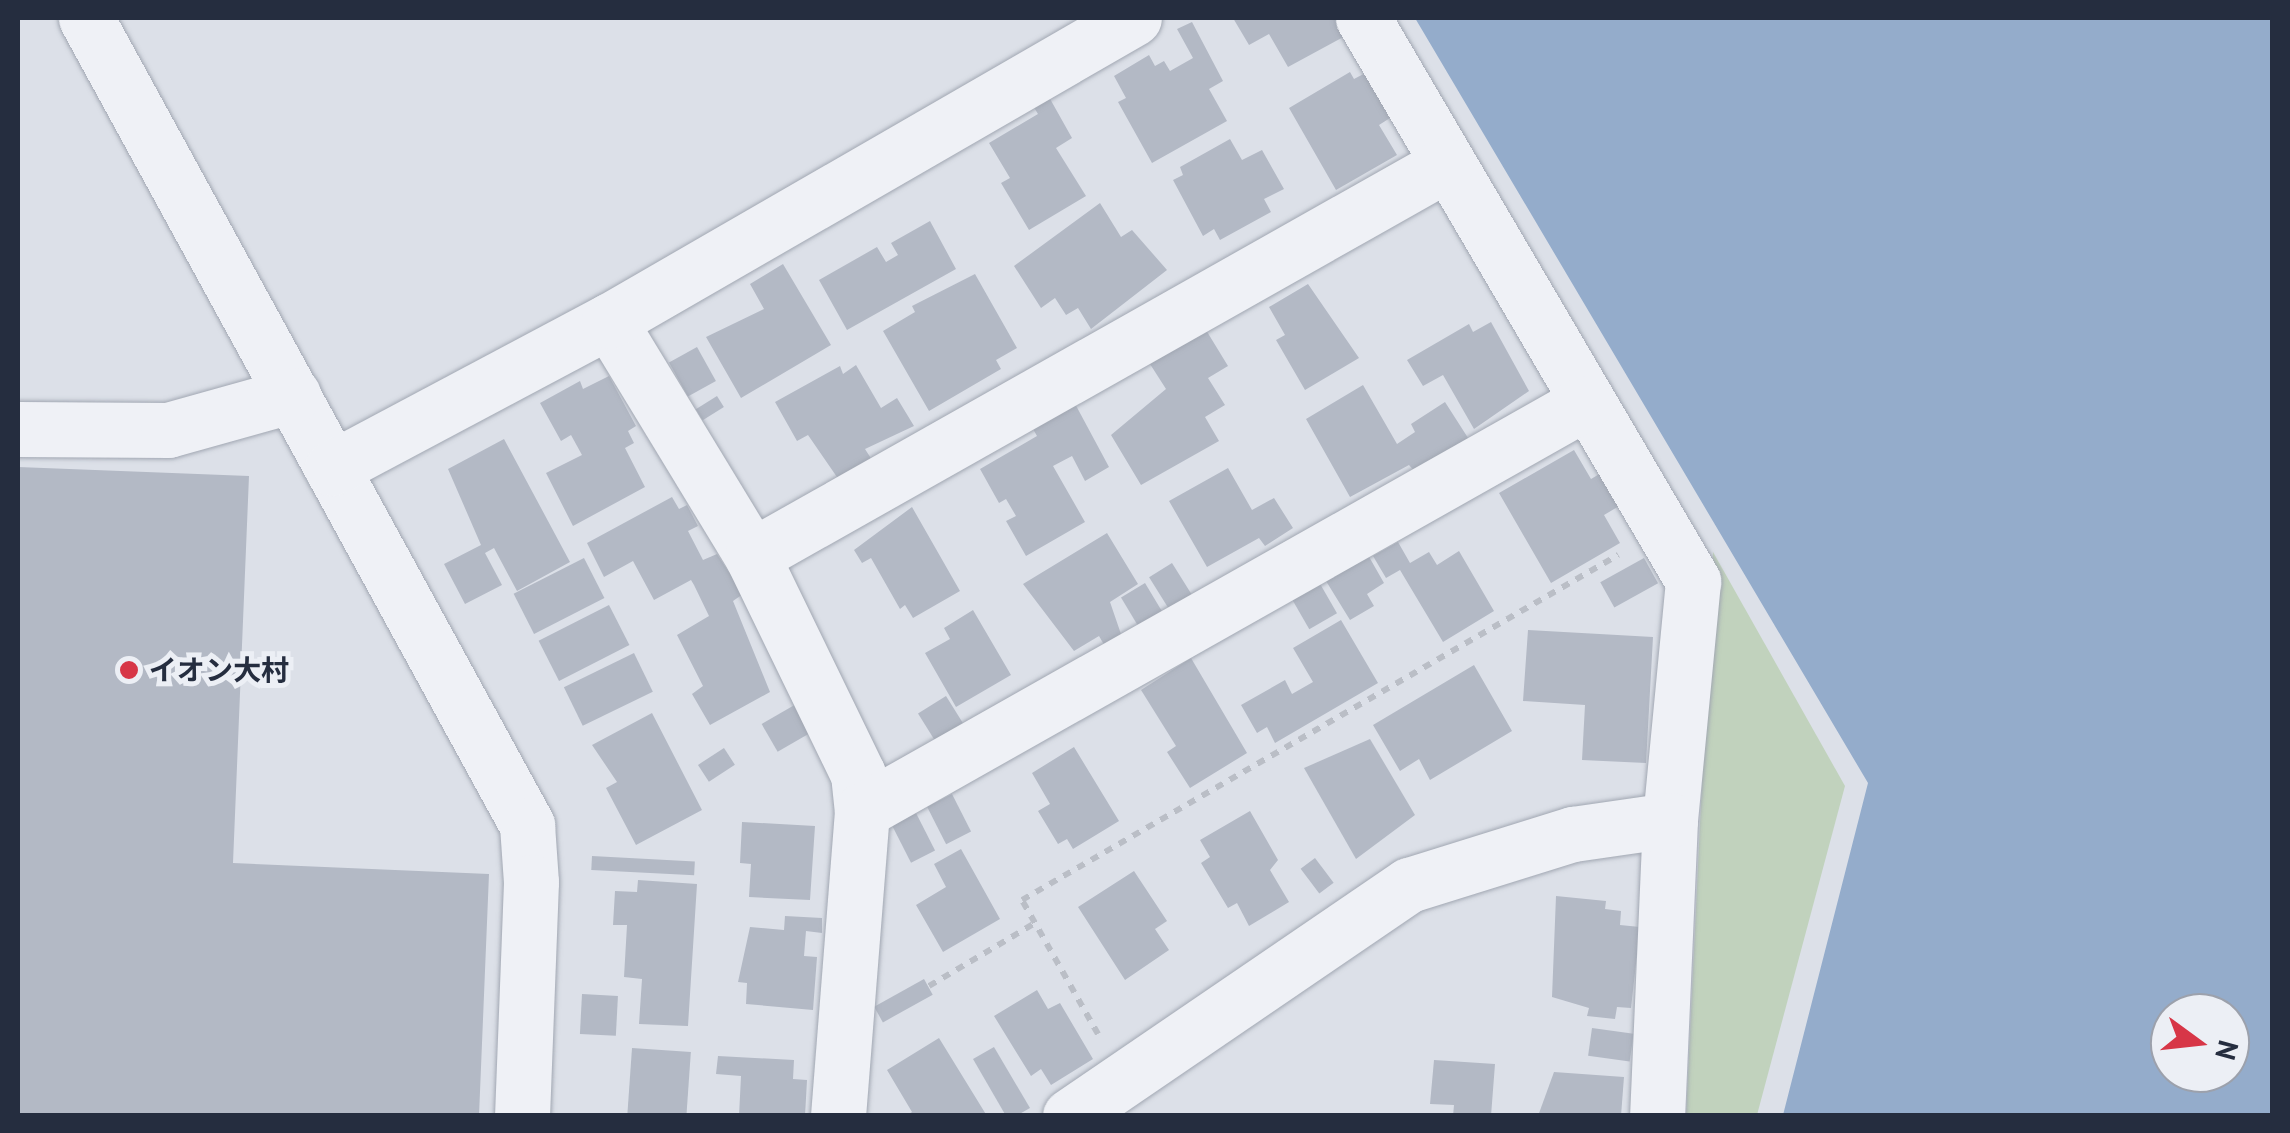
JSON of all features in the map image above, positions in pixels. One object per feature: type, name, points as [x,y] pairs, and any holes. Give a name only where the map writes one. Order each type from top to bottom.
[{"type":"street","points":[[86,18],[527,825],[531,882],[522,1116]]},
{"type":"street","points":[[332,468],[609,322],[1134,18]]},
{"type":"street","points":[[1363,18],[1585,404],[1693,580],[1670,820],[1657,1116]]},
{"type":"street","points":[[752,556],[1445,165]]},
{"type":"street","points":[[609,322],[752,556],[858,774],[862,811],[838,1116]]},
{"type":"street","points":[[18,429],[168,430],[292,395]]},
{"type":"street","points":[[862,811],[1585,404]]},
{"type":"street","points":[[1070,1116],[1131,1094],[1409,885],[1573,834],[1670,820]]},
{"type":"path","points":[[1131,1094],[1022,900],[1662,530]]},
{"type":"path","points":[[929,986],[1035,923]]},
{"type":"green space","points":[[1713,552],[1845,786],[1757,1115],[1686,1116]]},
{"type":"water","points":[[1415,18],[2272,18],[2272,1115],[1783,1115],[1868,783]]},
{"type":"building","points":[[1233,18],[1337,18],[1347,35],[1288,67],[1269,34],[1249,45]]},
{"type":"building","points":[[1192,22],[1223,81],[1209,89],[1227,121],[1152,163],[1118,102],[1126,98],[1114,76],[1149,55],[1155,66],[1164,61],[1170,71],[1193,58],[1177,29]]},
{"type":"building","points":[[1373,69],[1398,113],[1379,125],[1397,155],[1336,190],[1289,108],[1350,72],[1354,79]]},
{"type":"building","points":[[1049,97],[1072,138],[1056,148],[1086,196],[1029,230],[1001,183],[1010,178],[989,143],[1038,114],[1033,106]]},
{"type":"building","points":[[1230,139],[1242,160],[1262,150],[1284,189],[1264,199],[1271,212],[1220,240],[1214,229],[1203,236],[1173,180],[1183,175],[1180,167]]},
{"type":"building","points":[[1100,203],[1121,237],[1132,230],[1167,270],[1091,329],[1078,308],[1066,315],[1055,298],[1041,308],[1014,266]]},
{"type":"building","points":[[930,221],[956,269],[847,330],[819,280],[877,247],[886,262],[898,255],[891,243]]},
{"type":"building","points":[[783,264],[831,345],[741,398],[706,337],[764,309],[750,284]]},
{"type":"building","points":[[975,274],[1017,348],[996,360],[1001,369],[929,411],[883,331],[915,312],[912,306]]},
{"type":"building","points":[[1308,284],[1359,358],[1305,390],[1276,340],[1285,335],[1269,307]]},
{"type":"building","points":[[1491,322],[1529,391],[1474,429],[1443,375],[1423,386],[1407,360],[1469,324],[1473,332]]},
{"type":"building","points":[[1206,330],[1228,366],[1208,378],[1225,405],[1205,417],[1219,441],[1141,485],[1111,435],[1166,389],[1150,364]]},
{"type":"building","points":[[697,347],[716,381],[688,397],[669,363]]},
{"type":"building","points":[[856,365],[881,408],[897,398],[914,426],[865,449],[872,460],[839,480],[808,435],[797,441],[775,402],[840,366],[843,374]]},
{"type":"building","points":[[609,376],[636,426],[628,431],[634,443],[625,448],[645,487],[573,526],[546,473],[582,455],[571,435],[561,441],[540,403],[580,381],[583,389]]},
{"type":"building","points":[[1363,385],[1397,444],[1415,432],[1411,424],[1445,402],[1470,441],[1417,474],[1409,465],[1350,497],[1306,419]]},
{"type":"building","points":[[717,396],[724,407],[703,420],[696,409]]},
{"type":"building","points":[[1073,400],[1109,467],[1085,481],[1072,456],[1053,466],[1085,522],[1026,556],[1006,521],[1016,516],[1006,499],[999,503],[980,469],[1037,436],[1033,429]]},
{"type":"building","points":[[504,439],[570,562],[517,591],[494,548],[485,553],[502,585],[465,604],[444,564],[481,545],[448,469]]},
{"type":"building","points":[[1574,450],[1591,479],[1608,469],[1626,502],[1604,515],[1620,543],[1551,583],[1499,493]]},
{"type":"building","name":"イオン大村","points":[[18,467],[249,476],[233,863],[489,874],[479,1116],[18,1116]]},
{"type":"building","points":[[1228,468],[1252,510],[1274,498],[1293,528],[1265,546],[1259,538],[1207,567],[1169,501]]},
{"type":"building","points":[[672,497],[679,509],[687,505],[698,526],[688,531],[703,560],[717,554],[743,594],[733,601],[770,692],[710,725],[692,694],[703,686],[677,635],[709,616],[691,580],[654,600],[633,561],[604,577],[587,543]]},
{"type":"building","points":[[912,507],[960,591],[913,618],[905,605],[900,609],[871,558],[862,563],[854,550]]},
{"type":"building","points":[[1107,533],[1138,584],[1110,602],[1122,637],[1106,648],[1099,636],[1074,651],[1023,584]]},
{"type":"building","points":[[1398,542],[1410,563],[1429,552],[1437,565],[1459,551],[1494,611],[1443,642],[1400,570],[1386,578],[1373,556]]},
{"type":"building","points":[[1368,555],[1384,583],[1367,594],[1374,606],[1350,620],[1326,581]]},
{"type":"building","points":[[584,558],[604,598],[534,634],[514,594]]},
{"type":"building","points":[[1644,558],[1658,583],[1614,608],[1600,582]]},
{"type":"building","points":[[1172,563],[1192,595],[1169,610],[1149,577]]},
{"type":"building","points":[[1319,582],[1337,613],[1309,629],[1291,598]]},
{"type":"building","points":[[1145,583],[1164,615],[1140,629],[1121,597]]},
{"type":"building","points":[[609,605],[629,645],[559,681],[539,641]]},
{"type":"building","points":[[973,610],[1011,675],[956,707],[925,653],[950,639],[944,628]]},
{"type":"building","points":[[1341,620],[1378,683],[1275,743],[1267,727],[1257,733],[1241,705],[1285,680],[1292,694],[1313,682],[1293,648]]},
{"type":"building","points":[[1528,630],[1653,637],[1646,763],[1582,760],[1585,705],[1523,701]]},
{"type":"building","points":[[634,653],[653,692],[583,726],[564,687]]},
{"type":"building","points":[[1191,658],[1247,753],[1190,788],[1167,752],[1176,746],[1141,690]]},
{"type":"building","points":[[1474,665],[1512,731],[1430,780],[1419,759],[1400,771],[1373,725]]},
{"type":"building","points":[[946,696],[965,727],[937,744],[918,713]]},
{"type":"building","points":[[798,703],[814,731],[778,752],[762,724]]},
{"type":"building","points":[[652,713],[702,810],[636,845],[606,788],[617,782],[592,745]]},
{"type":"building","points":[[1370,739],[1415,815],[1356,859],[1304,768]]},
{"type":"building","points":[[1074,747],[1119,821],[1073,849],[1067,839],[1058,844],[1038,811],[1050,804],[1032,773]]},
{"type":"building","points":[[724,748],[735,765],[709,782],[698,765]]},
{"type":"building","points":[[952,794],[971,831],[946,844],[927,807]]},
{"type":"building","points":[[1250,811],[1278,860],[1270,870],[1289,902],[1249,926],[1237,903],[1228,908],[1201,863],[1210,857],[1200,840]]},
{"type":"building","points":[[916,813],[935,850],[911,863],[892,825]]},
{"type":"building","points":[[742,822],[815,826],[810,900],[749,897],[751,864],[740,863]]},
{"type":"building","points":[[961,849],[1000,919],[943,952],[916,905],[946,887],[934,864]]},
{"type":"building","points":[[592,856],[695,861],[694,875],[591,870]]},
{"type":"building","points":[[1315,858],[1334,883],[1319,894],[1301,869]]},
{"type":"building","points":[[1134,871],[1167,921],[1155,929],[1169,950],[1125,980],[1078,907]]},
{"type":"building","points":[[638,880],[697,884],[688,1026],[639,1024],[642,979],[624,977],[627,925],[613,925],[615,891],[637,892]]},
{"type":"building","points":[[1556,896],[1606,901],[1605,909],[1621,911],[1620,925],[1640,927],[1631,1008],[1617,1007],[1615,1019],[1587,1016],[1589,1008],[1552,997]]},
{"type":"building","points":[[785,916],[822,918],[822,933],[806,931],[804,956],[817,957],[813,1010],[746,1004],[747,983],[738,982],[750,927],[784,930]]},
{"type":"building","points":[[924,979],[933,995],[883,1022],[874,1007]]},
{"type":"building","points":[[1037,990],[1048,1009],[1060,1003],[1093,1059],[1051,1085],[1041,1069],[1031,1076],[994,1016]]},
{"type":"building","points":[[582,994],[618,996],[616,1036],[580,1034]]},
{"type":"building","points":[[1592,1028],[1634,1034],[1630,1062],[1588,1056]]},
{"type":"building","points":[[939,1038],[987,1116],[906,1116],[912,1112],[887,1070]]},
{"type":"building","points":[[994,1047],[1030,1108],[1016,1116],[1006,1116],[973,1059]]},
{"type":"building","points":[[632,1048],[691,1052],[686,1116],[627,1116]]},
{"type":"building","points":[[718,1056],[794,1060],[793,1079],[807,1080],[805,1116],[739,1116],[741,1076],[716,1074]]},
{"type":"building","points":[[1434,1060],[1495,1064],[1491,1116],[1453,1116],[1454,1105],[1430,1104]]},
{"type":"building","points":[[1554,1072],[1624,1077],[1621,1116],[1538,1116]]},
{"type":"place","name":"イオン大村","points":[[129,670]]}]
